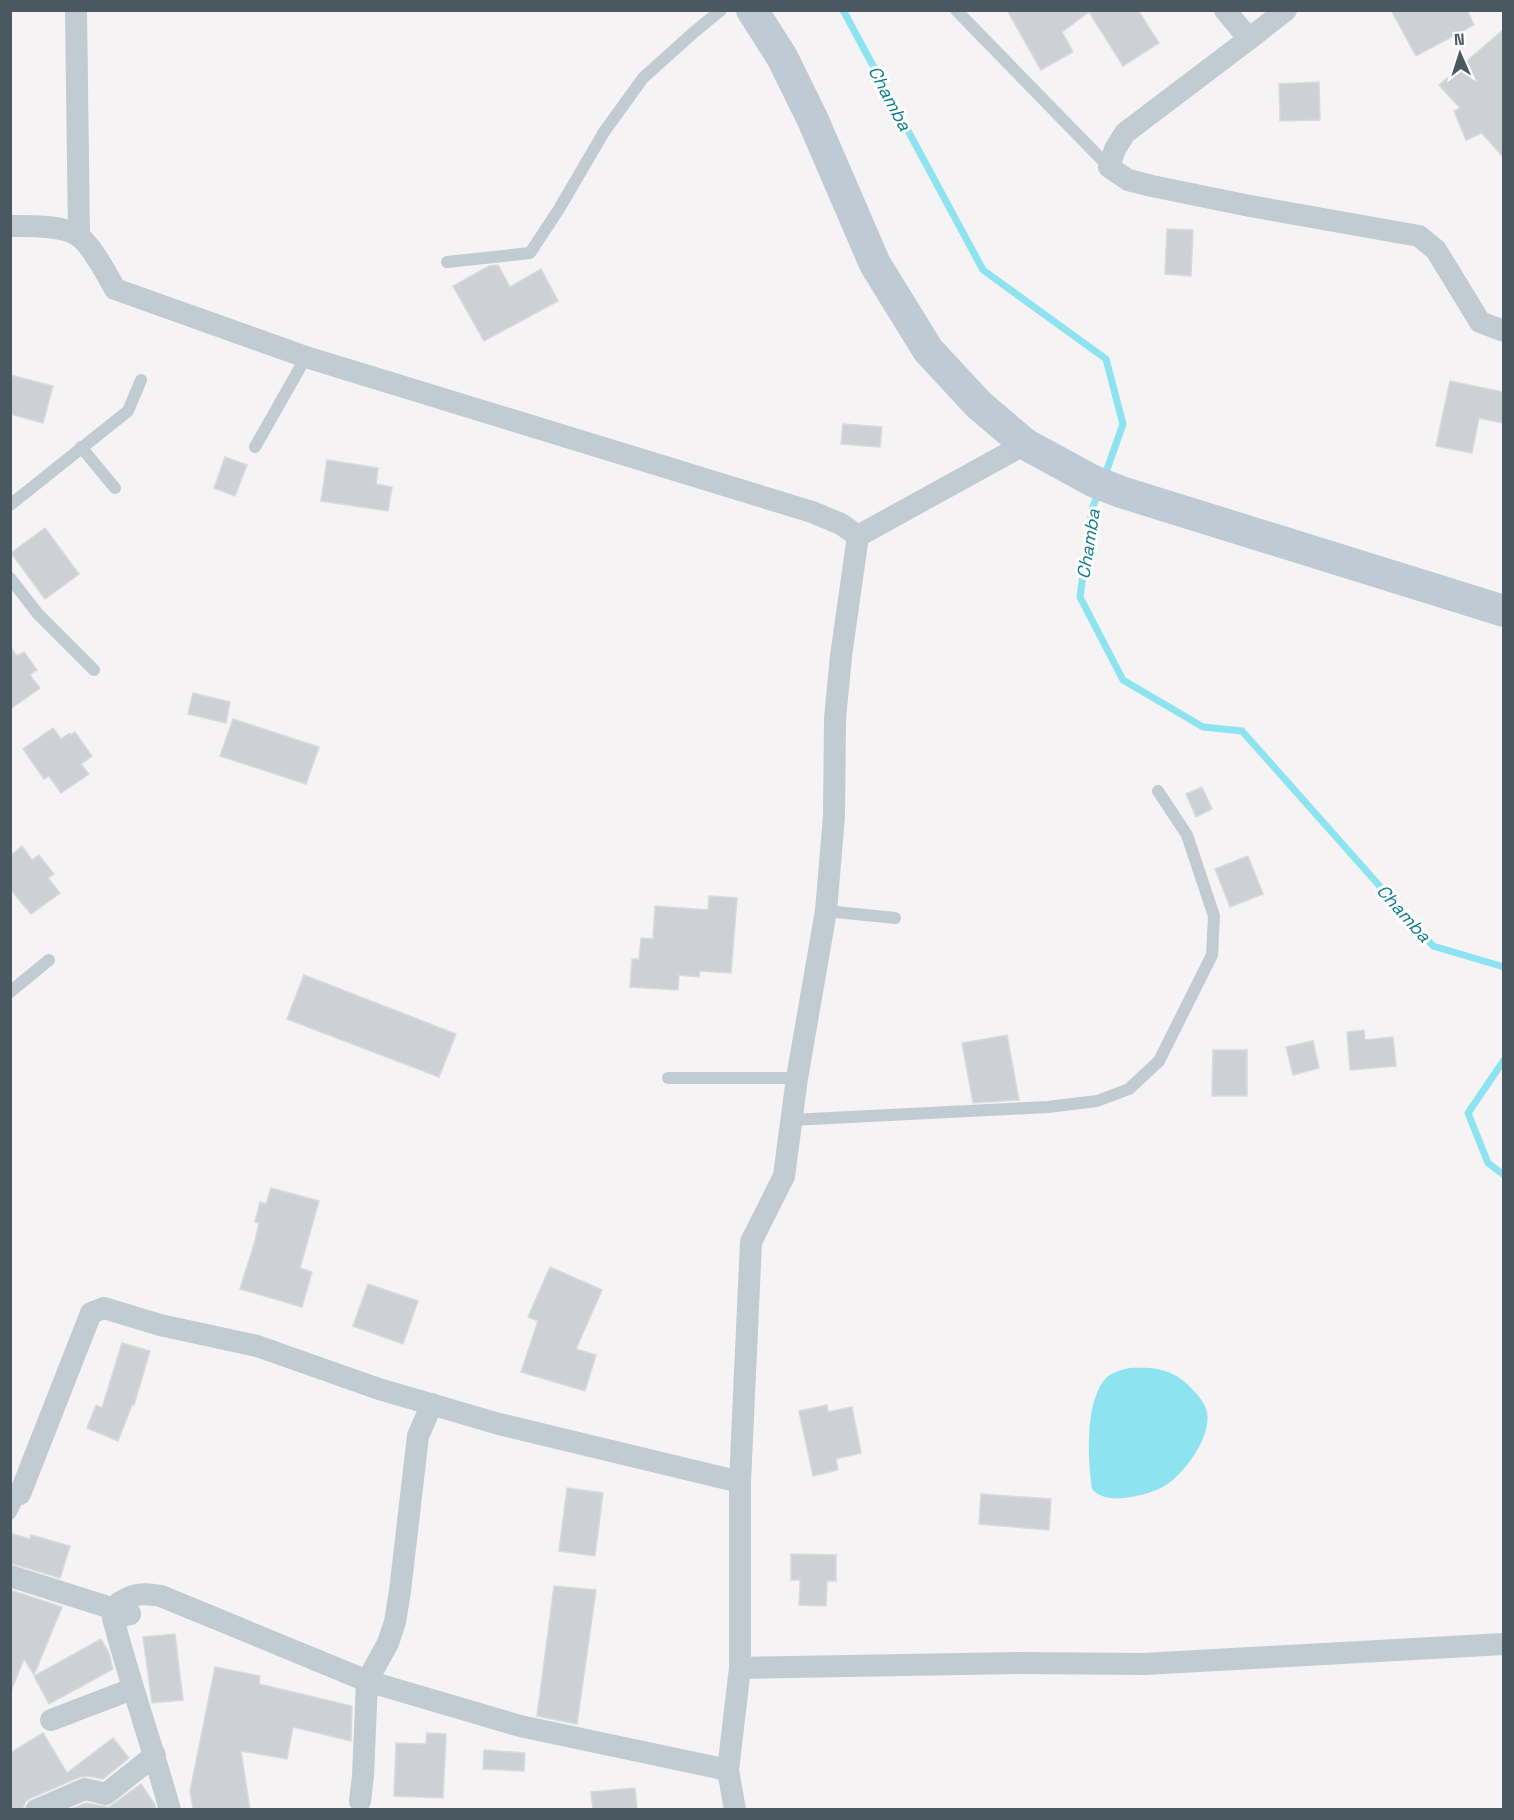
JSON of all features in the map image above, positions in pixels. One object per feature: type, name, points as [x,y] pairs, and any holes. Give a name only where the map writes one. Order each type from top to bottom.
[{"type":"main road","points":[[752,10],[792,77],[876,264],[928,350],[979,405],[1025,444],[1107,486],[1503,611]]},
{"type":"street","points":[[76,10],[80,236]]},
{"type":"street","points":[[1226,10],[1249,39]]},
{"type":"street","points":[[1286,10],[1125,133],[1112,158],[1128,180],[1250,206],[1419,236],[1436,250],[1480,322],[1503,331]]},
{"type":"street","points":[[10,226],[51,226],[80,236],[103,267],[115,289],[306,357],[812,512],[841,524],[858,536]]},
{"type":"street","points":[[858,536],[1025,444]]},
{"type":"street","points":[[735,1809],[728,1770],[740,1668],[740,1482],[751,1242],[784,1176],[797,1078],[826,911],[834,816],[835,719],[841,656],[858,536]]},
{"type":"street","points":[[20,1494],[91,1313],[104,1308],[160,1325],[257,1346],[379,1389],[499,1424],[740,1482]]},
{"type":"street","points":[[360,1801],[367,1680],[388,1643],[395,1622],[418,1436],[432,1404]]},
{"type":"street","points":[[10,1576],[130,1614]]},
{"type":"street","points":[[130,1614],[119,1603],[132,1595],[145,1593],[161,1596],[367,1680],[520,1726],[728,1770]]},
{"type":"street","points":[[130,1614],[113,1618],[132,1689],[155,1755],[170,1809]]},
{"type":"street","points":[[740,1668],[1020,1663],[1144,1664],[1503,1644]]},
{"type":"street","points":[[51,1720],[132,1689]]},
{"type":"street","points":[[36,1809],[85,1789],[106,1794],[155,1755]]},
{"type":"lane","points":[[447,262],[530,252],[559,209],[604,132],[643,78],[721,10]]},
{"type":"lane","points":[[956,10],[1092,150],[1112,158]]},
{"type":"lane","points":[[1092,150],[1112,158]]},
{"type":"lane","points":[[255,447],[306,357]]},
{"type":"lane","points":[[10,505],[128,411],[141,380]]},
{"type":"lane","points":[[81,447],[115,488]]},
{"type":"lane","points":[[10,578],[38,614],[94,670]]},
{"type":"lane","points":[[791,1120],[1048,1107],[1097,1101],[1129,1089],[1159,1062],[1212,955],[1214,916],[1187,835],[1158,792]]},
{"type":"lane","points":[[826,911],[895,918]]},
{"type":"lane","points":[[10,992],[49,960]]},
{"type":"lane","points":[[668,1078],[797,1078]]},
{"type":"lane","points":[[10,1514],[20,1494]]},
{"type":"water","points":[[1129,1368],[1157,1369],[1178,1377],[1189,1385],[1205,1405],[1207,1422],[1195,1453],[1189,1463],[1173,1479],[1148,1493],[1110,1498],[1092,1489],[1089,1462],[1091,1415],[1094,1400],[1107,1377],[1114,1372]]},
{"type":"building","points":[[1007,10],[1138,10],[1159,43],[1123,66],[1089,12],[1062,32],[1073,52],[1041,70]]},
{"type":"building","points":[[1391,10],[1467,10],[1474,25],[1416,56]]},
{"type":"building","points":[[1503,30],[1503,157],[1482,133],[1466,140],[1454,111],[1460,108],[1439,85]]},
{"type":"building","points":[[1319,82],[1320,120],[1280,121],[1279,84]]},
{"type":"building","points":[[1167,229],[1193,230],[1191,276],[1165,274]]},
{"type":"building","points":[[498,265],[510,287],[541,269],[558,301],[484,341],[453,286],[489,266]]},
{"type":"building","points":[[10,375],[53,386],[43,423],[10,414]]},
{"type":"building","points":[[1450,381],[1503,392],[1503,423],[1479,418],[1472,453],[1436,446]]},
{"type":"building","points":[[843,424],[882,427],[880,447],[841,444]]},
{"type":"building","points":[[225,457],[247,465],[235,496],[214,488]]},
{"type":"building","points":[[327,460],[378,468],[376,484],[392,487],[388,511],[321,501]]},
{"type":"building","points":[[45,528],[79,574],[45,599],[11,553]]},
{"type":"building","points":[[10,647],[17,656],[24,652],[37,670],[30,675],[40,688],[10,709]]},
{"type":"building","points":[[193,693],[230,702],[226,723],[188,714]]},
{"type":"building","points":[[233,719],[319,747],[306,784],[220,756]]},
{"type":"building","points":[[53,728],[61,739],[75,732],[92,756],[81,764],[89,774],[61,793],[49,776],[44,779],[23,749]]},
{"type":"building","points":[[1202,787],[1212,809],[1196,817],[1186,794]]},
{"type":"building","points":[[22,846],[32,860],[39,855],[54,874],[48,878],[60,893],[31,914],[10,889],[10,856]]},
{"type":"building","points":[[1248,856],[1263,894],[1230,907],[1215,869]]},
{"type":"building","points":[[709,896],[737,898],[731,973],[700,971],[699,977],[679,975],[678,990],[630,987],[632,959],[639,959],[641,938],[653,939],[655,906],[708,910]]},
{"type":"building","points":[[304,975],[456,1034],[439,1077],[287,1019]]},
{"type":"building","points":[[1364,1030],[1365,1040],[1393,1037],[1396,1066],[1350,1070],[1347,1032]]},
{"type":"building","points":[[1007,1035],[1019,1100],[973,1103],[962,1043]]},
{"type":"building","points":[[1313,1041],[1319,1068],[1293,1075],[1286,1047]]},
{"type":"building","points":[[1213,1050],[1247,1050],[1247,1096],[1212,1096]]},
{"type":"building","points":[[271,1188],[319,1201],[300,1268],[312,1272],[302,1307],[240,1289],[255,1241],[259,1223],[255,1222],[260,1202],[266,1204]]},
{"type":"building","points":[[550,1267],[602,1290],[576,1349],[596,1355],[585,1391],[521,1372],[538,1321],[528,1317]]},
{"type":"building","points":[[368,1284],[418,1301],[403,1344],[353,1326]]},
{"type":"building","points":[[122,1343],[150,1351],[134,1405],[132,1405],[118,1441],[87,1428],[96,1405],[102,1408]]},
{"type":"building","points":[[827,1405],[828,1412],[852,1407],[861,1453],[836,1459],[838,1470],[813,1476],[799,1411]]},
{"type":"building","points":[[567,1488],[603,1493],[595,1556],[559,1551]]},
{"type":"building","points":[[981,1494],[1051,1499],[1049,1530],[979,1524]]},
{"type":"building","points":[[10,1533],[30,1539],[31,1535],[70,1546],[60,1578],[10,1563]]},
{"type":"building","points":[[791,1554],[836,1555],[836,1581],[827,1581],[826,1606],[799,1605],[800,1580],[791,1580]]},
{"type":"building","points":[[554,1586],[596,1590],[577,1724],[537,1716]]},
{"type":"building","points":[[10,1590],[62,1607],[34,1675],[24,1659],[11,1691]]},
{"type":"building","points":[[175,1634],[183,1700],[152,1703],[143,1637]]},
{"type":"building","points":[[101,1639],[109,1653],[113,1669],[49,1704],[34,1676]]},
{"type":"building","points":[[215,1667],[260,1676],[259,1684],[352,1706],[351,1741],[293,1727],[287,1759],[241,1751],[250,1809],[193,1809],[190,1791]]},
{"type":"building","points":[[43,1733],[67,1773],[113,1738],[129,1758],[103,1779],[80,1777],[31,1798],[25,1802],[23,1809],[10,1809],[10,1753]]},
{"type":"building","points":[[427,1733],[446,1734],[443,1798],[394,1796],[396,1743],[426,1744]]},
{"type":"building","points":[[484,1750],[525,1753],[524,1771],[483,1769]]},
{"type":"building","points":[[141,1784],[156,1809],[71,1809],[86,1803],[109,1807]]},
{"type":"building","points":[[635,1788],[637,1809],[593,1809],[591,1792]]},
{"type":"waterway","name":"Chamba","points":[[843,10],[983,270],[1106,359],[1123,424],[1104,478]]},
{"type":"waterway","name":"Chamba","points":[[1099,491],[1092,509],[1080,597],[1123,680],[1203,727],[1242,731],[1433,946],[1504,967]]},
{"type":"waterway","name":"Chamba","points":[[1504,1060],[1468,1113],[1488,1163],[1504,1175]]}]
